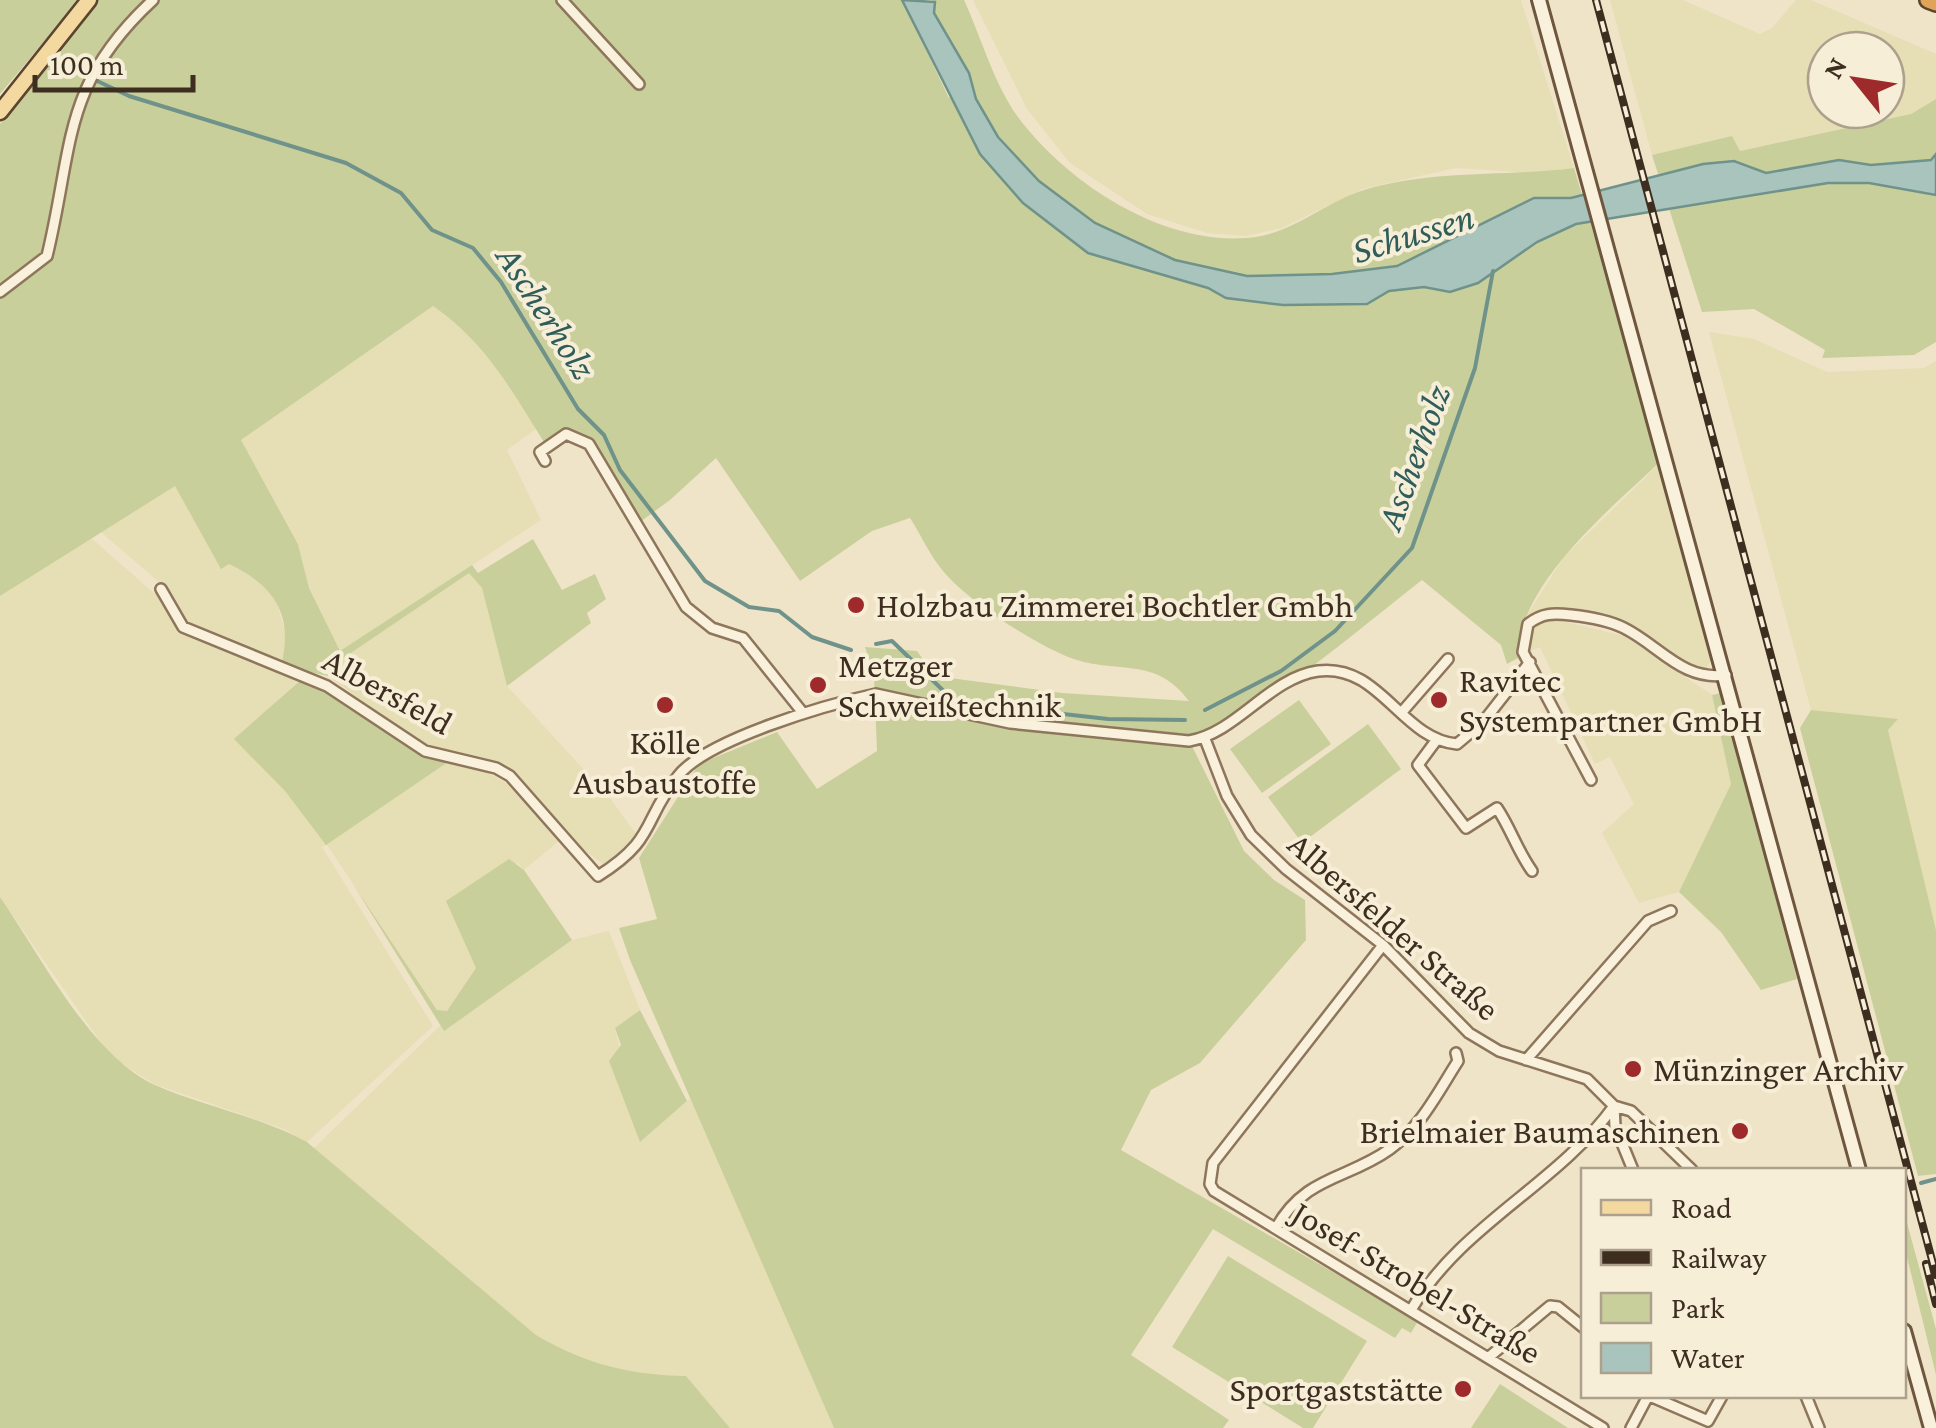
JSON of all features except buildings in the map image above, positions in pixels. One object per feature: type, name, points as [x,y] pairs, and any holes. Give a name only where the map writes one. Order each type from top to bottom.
[{"type":"highway","points":[[1928,0],[1936,3]]},
{"type":"main road","points":[[0,112],[89,0]]},
{"type":"street","points":[[0,292],[47,256],[63,162],[84,86],[124,26],[153,0]]},
{"type":"street","points":[[562,0],[639,84]]},
{"type":"street","points":[[1538,0],[1858,1168]]},
{"type":"street","points":[[545,461],[540,452],[566,434],[589,444],[686,607],[712,628],[743,638],[803,713]]},
{"type":"street","name":"Albersfeld","points":[[161,589],[183,628],[327,686],[425,752],[496,768],[510,776],[598,876],[630,856],[679,774],[713,748],[803,713],[876,694],[1010,723],[1189,742],[1205,739]]},
{"type":"street","points":[[1592,780],[1524,652],[1528,624],[1539,615],[1554,613],[1622,628],[1684,670],[1712,677],[1726,675]]},
{"type":"street","points":[[1402,712],[1448,659]]},
{"type":"street","points":[[1205,739],[1284,685],[1312,672],[1341,669],[1362,677],[1435,742],[1457,744],[1483,722],[1530,662]]},
{"type":"street","name":"Albersfelder Straße","points":[[1205,739],[1227,796],[1251,834],[1286,869],[1383,945],[1468,1033],[1526,1060],[1587,1079],[1614,1106],[1631,1111],[1690,1168]]},
{"type":"street","points":[[1435,742],[1418,765],[1466,828],[1497,808],[1511,830],[1514,846],[1532,871]]},
{"type":"street","points":[[1526,1060],[1648,921],[1671,911]]},
{"type":"street","name":"Josef-Strobel-Straße","points":[[1383,945],[1213,1163],[1209,1178],[1214,1190],[1603,1428]]},
{"type":"street","points":[[1276,1228],[1296,1197],[1388,1151],[1406,1135],[1458,1062],[1456,1053]]},
{"type":"street","points":[[1614,1106],[1615,1126],[1632,1168]]},
{"type":"street","points":[[1411,1310],[1447,1258],[1549,1171],[1614,1106]]},
{"type":"street","points":[[1489,1357],[1550,1306],[1558,1307],[1581,1326]]},
{"type":"street","points":[[1906,1339],[1927,1427]]},
{"type":"street","points":[[1631,1428],[1648,1398]]},
{"type":"street","points":[[1654,1398],[1708,1421],[1721,1398]]},
{"type":"street","points":[[1807,1398],[1819,1428]]},
{"type":"shaded area","points":[[973,0],[1521,0],[1574,168],[1536,173],[1456,168],[1362,189],[1282,228],[1246,236],[1207,233],[1147,214],[1070,163],[1027,109]]},
{"type":"shaded area","points":[[1610,0],[1683,0],[1760,34],[1772,28],[1796,0],[1811,0],[1880,30],[1806,30],[1806,130],[1837,130],[1739,151],[1731,137],[1652,155]]},
{"type":"shaded area","points":[[1906,41],[1936,54],[1936,99],[1906,115]]},
{"type":"shaded area","points":[[433,306],[464,327],[506,377],[536,429],[507,450],[541,520],[340,652],[309,588],[298,543],[241,440]]},
{"type":"shaded area","points":[[1709,332],[1754,339],[1827,372],[1924,368],[1936,361],[1936,930],[1888,730],[1897,720],[1811,710]]},
{"type":"shaded area","points":[[1661,462],[1714,656],[1706,669],[1689,667],[1640,633],[1605,617],[1547,608],[1526,617],[1563,558]]},
{"type":"shaded area","points":[[175,485],[221,568],[229,564],[261,579],[277,603],[287,639],[281,666],[305,675],[235,739],[285,791],[326,844],[448,762],[483,770],[505,782],[560,840],[524,870],[517,862],[477,968],[447,1011],[438,1011],[327,845],[322,847],[433,1026],[307,1142],[284,1129],[154,1084],[110,1056],[0,897],[0,596],[91,538],[155,594],[167,589],[101,532]]},
{"type":"shaded area","points":[[469,572],[482,588],[507,686],[610,798],[639,838],[624,854],[603,864],[565,836],[512,772],[491,762],[427,748],[328,676],[333,665]]},
{"type":"shaded area","points":[[1548,618],[1625,636],[1712,695],[1731,784],[1679,892],[1639,903],[1602,833],[1634,804],[1610,757],[1595,764],[1540,647],[1528,652],[1531,628]]},
{"type":"shaded area","points":[[609,931],[640,1010],[615,1028],[641,1141],[693,1096],[834,1428],[730,1428],[686,1376],[637,1376],[576,1358],[536,1335],[314,1148],[441,1025],[443,1030],[572,940]]},
{"type":"green space","points":[[0,0],[79,0],[0,94]]},
{"type":"green space","points":[[97,0],[902,0],[949,98],[969,73],[934,13],[933,0],[964,0],[1009,104],[1062,165],[1118,205],[1149,220],[1213,237],[1262,236],[1349,196],[1390,183],[1574,168],[1594,235],[1602,226],[1666,456],[1596,522],[1551,574],[1522,630],[1518,658],[1507,664],[1501,645],[1422,580],[1273,696],[1212,734],[1190,742],[1244,851],[1274,880],[1305,900],[1306,940],[1200,1063],[1151,1090],[1121,1150],[1418,1321],[1411,1333],[1402,1328],[1395,1338],[1213,1229],[1131,1355],[1229,1420],[1223,1428],[834,1428],[619,928],[657,919],[639,858],[699,764],[777,732],[817,789],[877,751],[874,676],[865,647],[917,651],[935,676],[1062,693],[1189,701],[1163,677],[1071,658],[1002,620],[943,571],[910,518],[872,531],[800,581],[716,458],[636,525],[589,444],[574,434],[547,447],[484,353],[433,306],[241,440],[298,544],[309,588],[340,651],[472,565],[478,573],[533,539],[562,590],[595,574],[606,599],[587,613],[591,623],[507,686],[482,588],[469,573],[333,665],[328,676],[281,666],[285,632],[277,604],[269,592],[245,573],[229,564],[221,569],[175,486],[0,596],[0,124]]},
{"type":"green space","points":[[1936,99],[1936,342],[1914,355],[1822,358],[1825,350],[1754,309],[1702,312],[1652,155],[1732,136],[1740,151],[1837,130],[1906,130],[1906,115]]},
{"type":"green space","points":[[303,678],[409,746],[448,762],[326,845],[285,791],[234,739]]},
{"type":"green space","points":[[1721,693],[1797,979],[1761,990],[1721,932],[1679,892],[1731,784],[1712,695]]},
{"type":"green space","points":[[1299,700],[1331,744],[1262,793],[1230,749]]},
{"type":"green space","points":[[1811,710],[1898,719],[1888,730],[1936,930],[1936,1174],[1918,1176],[1800,728]]},
{"type":"green space","points":[[1368,724],[1401,769],[1302,843],[1268,797]]},
{"type":"green space","points":[[509,859],[524,870],[572,940],[444,1031],[353,884],[437,1010],[447,1011],[476,968],[446,901]]},
{"type":"green space","points":[[0,897],[68,1002],[131,1071],[174,1093],[270,1125],[307,1142],[536,1335],[572,1354],[608,1366],[686,1376],[730,1428],[0,1428]]},
{"type":"green space","points":[[640,1010],[687,1101],[640,1142],[609,1061],[621,1045],[615,1028]]},
{"type":"green space","points":[[1906,1219],[1936,1329],[1936,1375],[1906,1253]]},
{"type":"green space","points":[[1228,1256],[1367,1341],[1313,1428],[1303,1428],[1172,1347]]},
{"type":"green space","points":[[1500,1384],[1568,1428],[1471,1428]]},
{"type":"water","points":[[902,0],[935,2],[934,13],[969,73],[976,99],[998,137],[1039,181],[1095,223],[1175,260],[1247,276],[1332,274],[1397,266],[1534,198],[1571,198],[1703,164],[1734,161],[1766,173],[1839,160],[1871,165],[1931,160],[1936,154],[1936,195],[1869,183],[1828,183],[1576,224],[1537,242],[1478,283],[1450,292],[1424,287],[1389,291],[1367,304],[1283,305],[1226,298],[1208,288],[1088,253],[1023,203],[980,154]]},
{"type":"waterway","name":"Ascherholz","points":[[74,70],[129,96],[346,163],[401,193],[432,230],[473,248],[501,282],[578,409],[604,435],[620,470],[705,581],[749,607],[779,611],[812,637],[851,650]]},
{"type":"waterway","name":"Ascherholz","points":[[1205,710],[1281,671],[1335,631],[1412,548],[1475,368],[1493,271]]},
{"type":"waterway","name":"Ascherholz","points":[[876,644],[892,641],[955,702],[1108,719],[1185,720]]},
{"type":"waterway","points":[[1921,1183],[1936,1179]]},
{"type":"railway","points":[[1596,0],[1936,1275]]},
{"type":"railway","points":[[1926,1264],[1936,1304]]},
{"type":"place","name":"Holzbau Zimmerei Bochtler Gmbh","points":[[856,605]]},
{"type":"place","name":"Metzger Schweißtechnik","points":[[818,685]]},
{"type":"place","name":"Ravitec Systempartner GmbH","points":[[1439,700]]},
{"type":"place","name":"Kölle Ausbaustoffe","points":[[665,705]]},
{"type":"place","name":"Münzinger Archiv","points":[[1633,1069]]},
{"type":"place","name":"Brielmaier Baumaschinen","points":[[1740,1131]]},
{"type":"place","name":"Sportgaststätte","points":[[1463,1389]]},
{"type":"water label","name":"Schussen","points":[[1413,233]]}]
